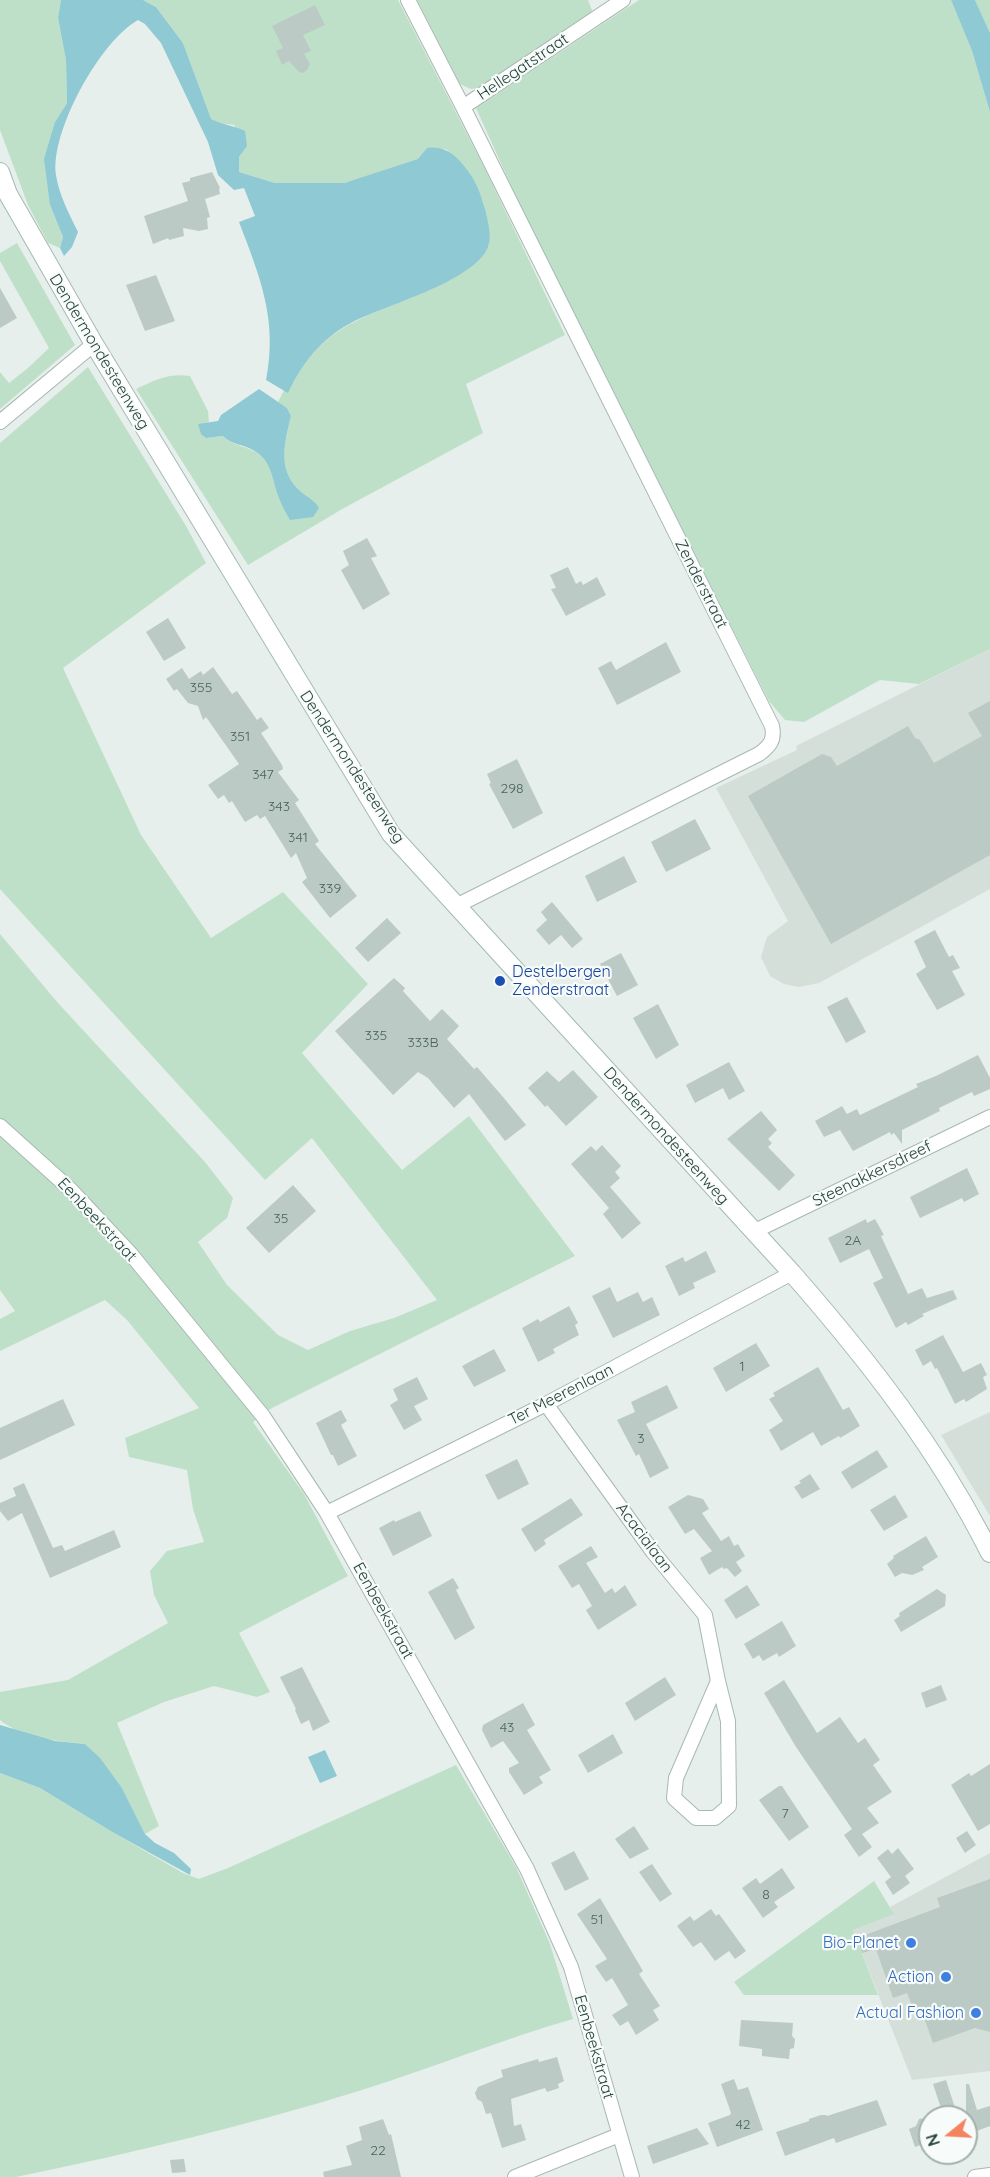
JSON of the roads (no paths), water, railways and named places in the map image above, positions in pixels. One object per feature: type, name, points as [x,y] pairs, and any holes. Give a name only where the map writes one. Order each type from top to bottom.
[{"type":"main road","name":"Dendermondesteenweg","points":[[0,171],[8,194],[94,344],[391,834],[846,1334],[910,1418],[956,1490],[990,1553]]},
{"type":"street","name":"Hellegatstraat","points":[[408,0],[464,107],[623,0]]},
{"type":"street","name":"Zenderstraat","points":[[456,906],[759,754],[769,747],[774,736],[772,726],[464,107]]},
{"type":"street","points":[[0,422],[94,344]]},
{"type":"street","name":"Steenakkersdreef","points":[[753,1232],[990,1117]]},
{"type":"street","name":"Eenbeekstraat","points":[[0,1126],[71,1190],[130,1253],[263,1416],[327,1513],[527,1869],[571,1967],[632,2177]]},
{"type":"street","name":"Ter Meerenlaan","points":[[327,1513],[546,1404],[792,1273]]},
{"type":"street","name":"Acacialaan","points":[[546,1404],[652,1552],[705,1615],[728,1721],[729,1806],[716,1818],[696,1818],[674,1798],[676,1778],[718,1681]]},
{"type":"street","points":[[514,2177],[620,2135]]},
{"type":"street","points":[[975,2177],[990,2175]]},
{"type":"water","points":[[61,0],[143,0],[156,7],[183,43],[211,119],[245,131],[247,146],[239,157],[239,172],[275,183],[344,183],[418,159],[427,148],[441,149],[452,154],[478,187],[489,225],[488,247],[479,260],[447,282],[366,316],[330,336],[306,362],[288,393],[266,380],[270,338],[268,318],[260,280],[239,222],[255,216],[244,188],[234,190],[218,175],[208,142],[161,43],[145,24],[138,20],[123,31],[108,47],[94,67],[80,89],[61,136],[56,157],[57,182],[78,232],[72,247],[64,256],[60,248],[63,237],[50,205],[44,159],[55,122],[67,103],[66,60],[58,18]]},
{"type":"water","points":[[951,0],[975,0],[990,33],[990,112],[972,51]]},
{"type":"water","points":[[259,389],[287,408],[291,416],[285,445],[285,463],[291,481],[319,508],[313,517],[290,520],[280,501],[271,471],[260,454],[223,436],[206,438],[201,434],[198,424],[218,421],[221,415]]},
{"type":"water","points":[[0,1725],[55,1741],[85,1744],[100,1758],[122,1788],[145,1834],[155,1843],[174,1853],[191,1869],[190,1875],[40,1788],[0,1773]]},
{"type":"water","points":[[325,1750],[337,1776],[320,1783],[308,1757]]},
{"type":"place","name":"Destelbergen Zenderstraat","points":[[500,981]]},
{"type":"place","name":"Bio-Planet","points":[[911,1943]]},
{"type":"place","name":"Action","points":[[946,1977]]},
{"type":"place","name":"Actual Fashion","points":[[976,2013]]}]
